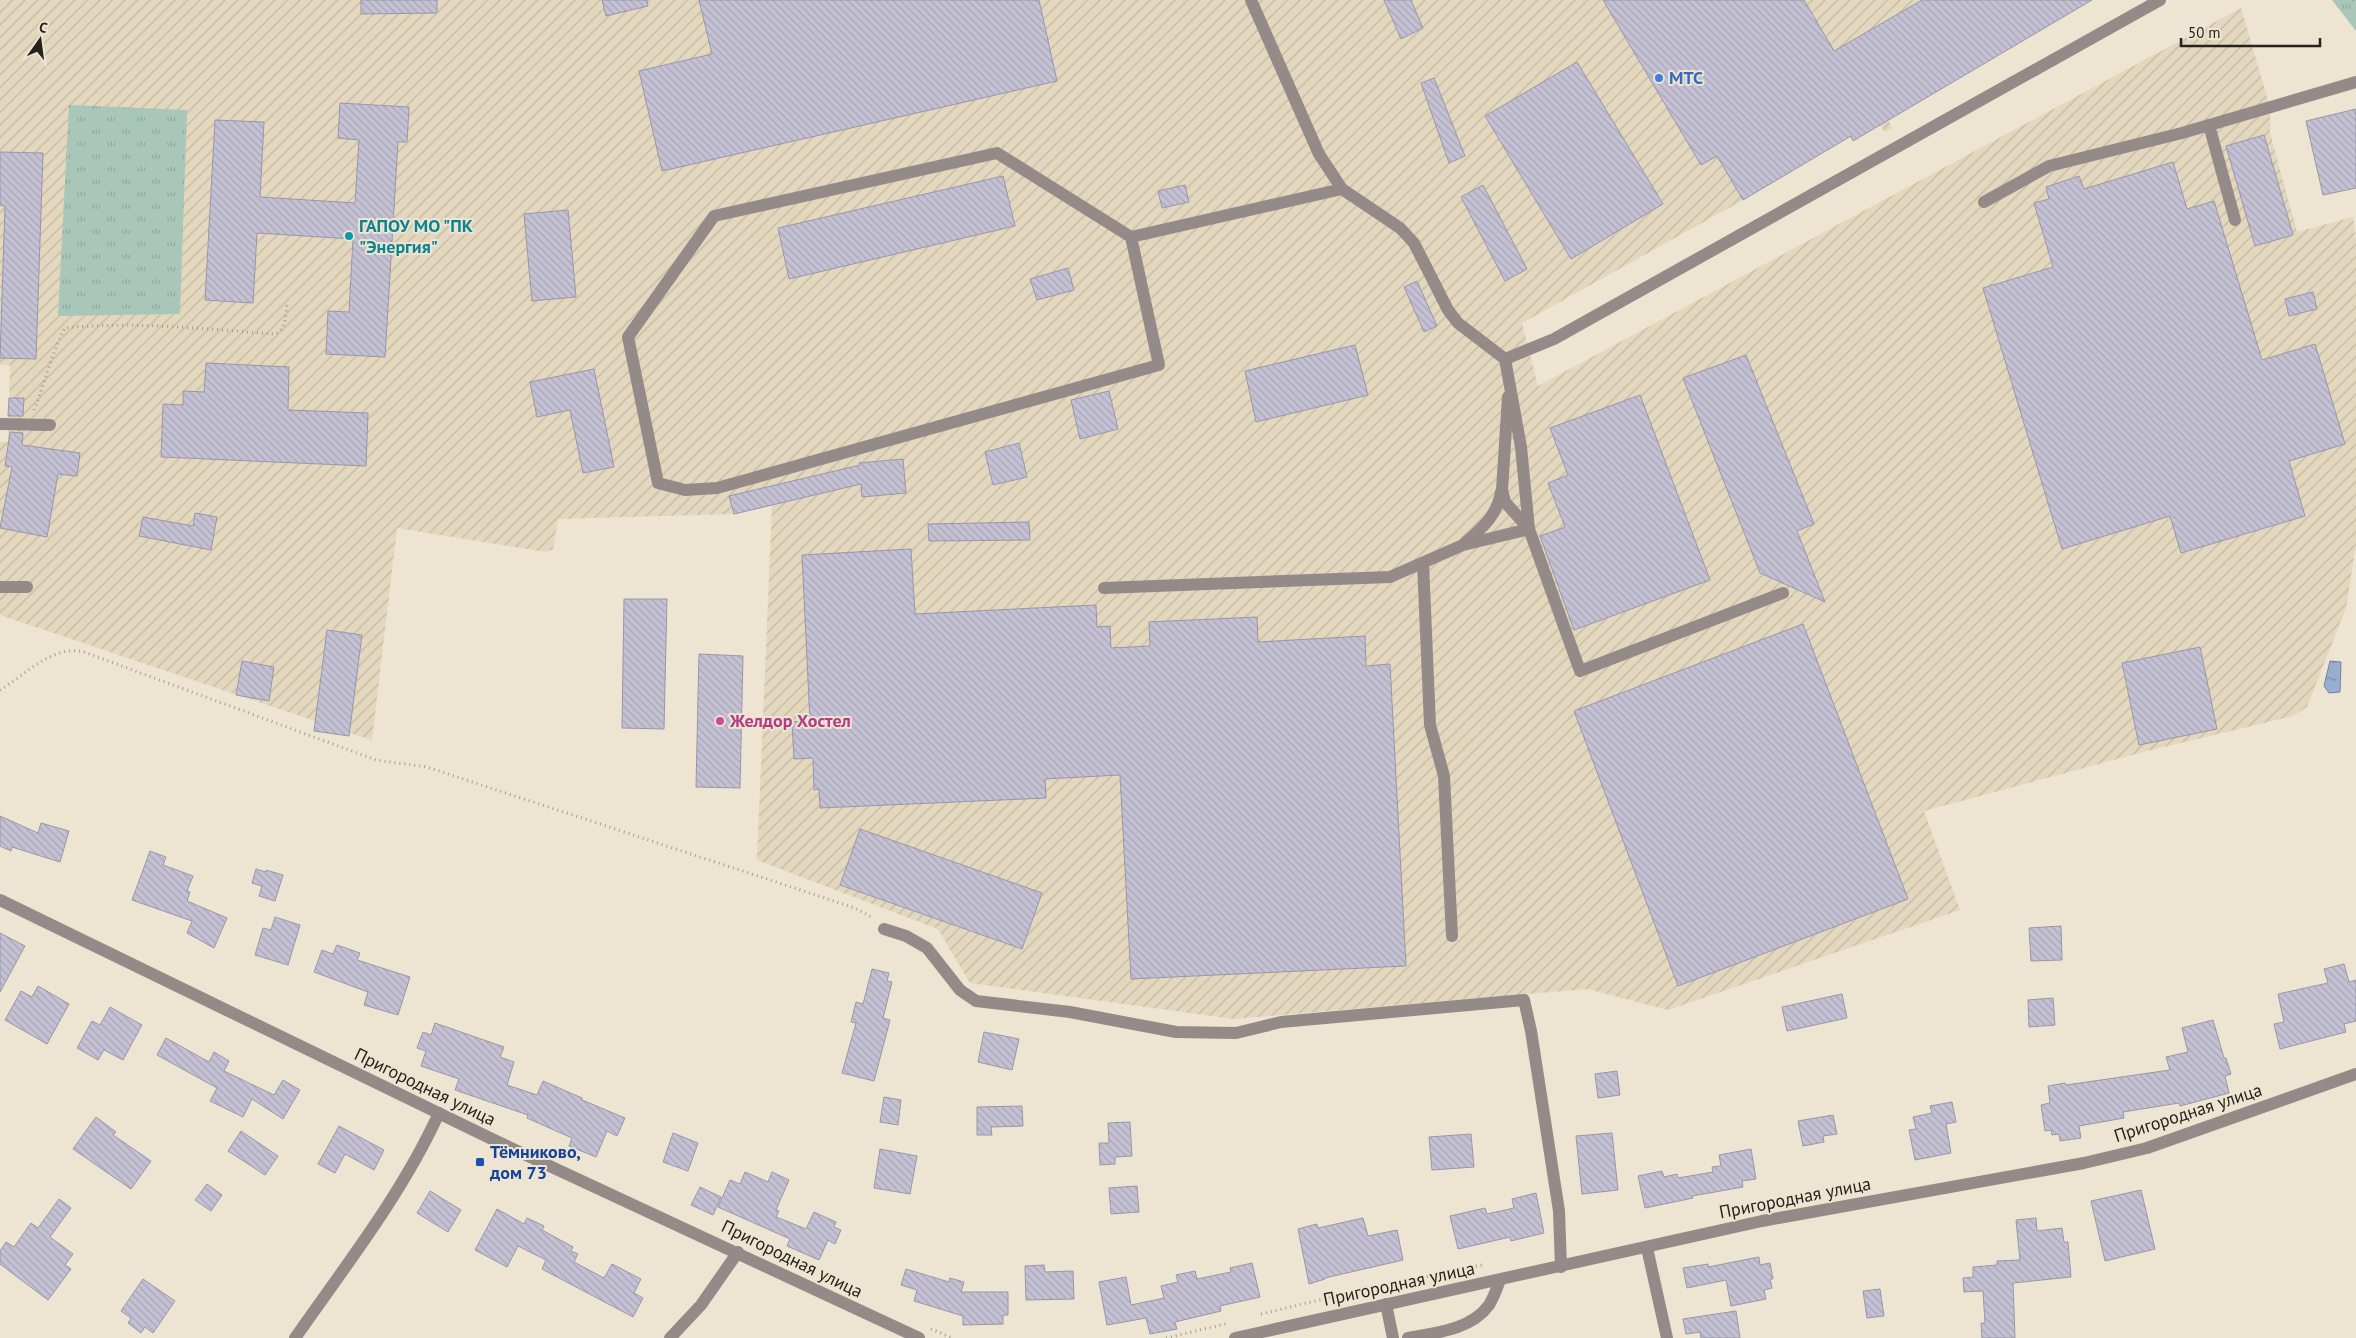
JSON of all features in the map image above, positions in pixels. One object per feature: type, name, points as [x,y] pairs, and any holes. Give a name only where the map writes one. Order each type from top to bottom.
[{"type":"street","points":[[1251,0],[1319,154],[1342,189],[1400,228],[1414,243],[1453,317],[1464,328],[1505,359],[1521,447],[1529,529],[1580,671],[1782,594]]},
{"type":"street","points":[[1505,359],[1554,339],[2160,0]]},
{"type":"street","points":[[1984,202],[2049,166],[2209,125],[2356,82]]},
{"type":"street","points":[[2209,125],[2236,220]]},
{"type":"street","points":[[1131,237],[1159,365],[716,488],[685,490],[658,483],[628,337],[714,216],[997,153],[1131,237],[1342,189]]},
{"type":"street","points":[[1488,523],[1495,513],[1502,490],[1509,380]]},
{"type":"street","points":[[0,424],[50,425]]},
{"type":"street","points":[[1502,490],[1505,502],[1529,529]]},
{"type":"street","points":[[1463,545],[1498,515],[1516,515]]},
{"type":"street","points":[[1104,588],[1390,577],[1463,545],[1529,529]]},
{"type":"street","points":[[1423,563],[1430,725],[1444,776],[1452,936]]},
{"type":"street","points":[[0,587],[27,587]]},
{"type":"street","name":"Пригородная улица","points":[[0,900],[440,1113],[919,1338]]},
{"type":"street","points":[[884,929],[918,942],[927,948],[960,990],[976,1001],[1070,1012],[1176,1032],[1236,1033],[1281,1022],[1524,1000],[1531,1031],[1559,1211],[1561,1267]]},
{"type":"street","name":"Пригородная улица","points":[[1235,1338],[1648,1248],[1762,1221],[2084,1163],[2147,1148],[2356,1074]]},
{"type":"street","points":[[294,1338],[402,1183],[424,1146],[440,1113]]},
{"type":"street","points":[[1648,1248],[1667,1338]]},
{"type":"street","points":[[670,1338],[701,1305],[738,1252]]},
{"type":"street","points":[[1408,1338],[1445,1332],[1479,1316],[1489,1304],[1500,1280]]},
{"type":"street","points":[[1386,1304],[1393,1338]]},
{"type":"path","points":[[2353,0],[2356,4]]},
{"type":"path","points":[[34,412],[48,378],[54,349],[65,328],[96,325],[166,326],[274,334],[281,331],[284,326],[286,305]]},
{"type":"path","points":[[0,690],[48,659],[72,650],[84,652],[376,760],[427,767],[855,908],[865,912],[884,929]]},
{"type":"shaded area","points":[[0,0],[2092,0],[1888,120],[1892,128],[1885,132],[1880,125],[1853,141],[1850,137],[1743,200],[1522,323],[1538,386],[2241,8],[2270,107],[2270,133],[2297,232],[2353,217],[2356,239],[2356,544],[2346,608],[2307,707],[2293,716],[2147,751],[1924,811],[1960,910],[1668,1010],[1587,989],[1234,1019],[970,983],[938,929],[757,860],[772,505],[734,514],[558,519],[553,549],[546,552],[397,528],[372,740],[350,733],[349,736],[314,731],[315,721],[0,615],[0,442],[8,442],[10,365],[0,365]]},
{"type":"green space","points":[[2332,0],[2356,0],[2356,31]]},
{"type":"green space","points":[[69,105],[187,110],[180,314],[58,316]]},
{"type":"water","points":[[2330,661],[2341,662],[2340,692],[2329,693],[2324,686]]},
{"type":"building","points":[[361,0],[437,0],[437,13],[361,14]]},
{"type":"building","points":[[602,0],[647,0],[648,6],[606,16]]},
{"type":"building","points":[[699,0],[1039,0],[1057,81],[662,171],[639,71],[712,54]]},
{"type":"building","points":[[1384,0],[1411,0],[1423,28],[1401,39]]},
{"type":"building","points":[[1603,0],[1804,0],[1834,51],[1922,0],[2092,0],[1853,141],[1851,136],[1743,200],[1717,156],[1701,165]]},
{"type":"building","points":[[1577,62],[1663,204],[1571,259],[1485,116]]},
{"type":"building","points":[[1434,78],[1465,156],[1449,163],[1421,83]]},
{"type":"building","name":"ГАПОУ МО \"ПК \"Энергия\"","points":[[340,103],[409,107],[407,142],[398,142],[385,357],[326,354],[328,311],[349,312],[353,239],[257,233],[253,303],[205,300],[215,120],[264,122],[260,197],[355,203],[359,140],[338,138]]},
{"type":"building","points":[[2356,109],[2356,188],[2323,195],[2306,121]]},
{"type":"building","points":[[2264,135],[2293,235],[2255,246],[2226,146]]},
{"type":"building","points":[[0,152],[43,153],[36,359],[0,358],[5,206],[0,205]]},
{"type":"building","points":[[2173,162],[2187,209],[2214,201],[2262,360],[2315,344],[2345,444],[2289,461],[2305,516],[2181,553],[2170,516],[2062,549],[1983,288],[2053,267],[2034,203],[2049,199],[2046,187],[2079,176],[2084,189]]},
{"type":"building","points":[[1003,176],[1015,226],[789,279],[778,228]]},
{"type":"building","points":[[1185,185],[1189,202],[1162,208],[1158,191]]},
{"type":"building","points":[[1483,185],[1527,269],[1505,281],[1461,197]]},
{"type":"building","points":[[568,210],[576,297],[532,301],[524,214]]},
{"type":"building","points":[[1068,268],[1074,290],[1037,300],[1030,279]]},
{"type":"building","points":[[1417,281],[1437,326],[1424,332],[1404,287]]},
{"type":"building","points":[[2313,292],[2317,309],[2289,316],[2285,299]]},
{"type":"building","points":[[1355,345],[1368,395],[1256,422],[1245,371]]},
{"type":"building","points":[[1746,355],[1814,524],[1797,531],[1825,602],[1760,573],[1683,378]]},
{"type":"building","points":[[206,363],[289,367],[288,410],[368,413],[366,466],[161,457],[163,404],[183,405],[183,391],[204,392]]},
{"type":"building","points":[[594,369],[614,467],[583,473],[570,410],[537,417],[530,382]]},
{"type":"building","points":[[1109,391],[1118,429],[1080,439],[1071,400]]},
{"type":"building","points":[[1640,395],[1710,580],[1574,630],[1540,536],[1565,527],[1548,483],[1568,475],[1550,428]]},
{"type":"building","points":[[9,398],[24,398],[23,416],[8,416]]},
{"type":"building","points":[[10,432],[23,433],[22,445],[80,453],[77,476],[58,474],[47,537],[0,528],[12,467],[5,466]]},
{"type":"building","points":[[1019,443],[1027,477],[993,485],[985,452]]},
{"type":"building","points":[[903,459],[906,493],[862,497],[861,484],[734,514],[729,496],[860,465],[859,463]]},
{"type":"building","points":[[195,513],[217,517],[211,550],[139,536],[143,517],[193,526]]},
{"type":"building","points":[[1029,522],[1030,540],[929,541],[928,524]]},
{"type":"building","points":[[911,549],[915,614],[1096,605],[1097,627],[1110,626],[1111,648],[1150,646],[1149,622],[1257,617],[1258,642],[1365,636],[1366,666],[1390,664],[1406,966],[1131,979],[1120,775],[1045,779],[1046,798],[820,808],[819,789],[814,790],[813,758],[794,759],[792,722],[810,721],[802,555]]},
{"type":"building","points":[[624,599],[667,599],[664,729],[622,728]]},
{"type":"building","points":[[1803,624],[1908,899],[1678,986],[1574,711]]},
{"type":"building","points":[[327,630],[362,635],[349,736],[314,731]]},
{"type":"building","points":[[2200,647],[2217,729],[2139,745],[2122,663]]},
{"type":"building","name":"Желдор Хостел","points":[[699,654],[743,656],[740,788],[696,787]]},
{"type":"building","points":[[242,661],[274,667],[269,701],[236,695]]},
{"type":"building","points":[[0,816],[38,833],[41,823],[69,831],[60,862],[12,847],[11,851],[0,846]]},
{"type":"building","points":[[860,829],[1042,893],[1022,949],[840,885]]},
{"type":"building","points":[[150,851],[166,857],[163,865],[193,876],[187,891],[190,892],[187,901],[227,918],[214,948],[187,933],[192,921],[132,900]]},
{"type":"building","points":[[256,869],[283,875],[275,901],[259,896],[262,886],[252,883]]},
{"type":"building","points":[[275,917],[300,925],[288,965],[255,955],[263,928],[271,930]]},
{"type":"building","points":[[2061,926],[2062,960],[2031,961],[2029,928]]},
{"type":"building","points":[[0,933],[25,946],[0,992]]},
{"type":"building","points":[[337,945],[360,953],[357,960],[410,977],[398,1015],[364,1005],[368,992],[314,972],[322,950],[333,954]]},
{"type":"building","points":[[2344,964],[2349,982],[2356,980],[2356,1021],[2344,1024],[2346,1032],[2280,1049],[2274,1024],[2284,1022],[2278,994],[2328,983],[2324,969]]},
{"type":"building","points":[[872,969],[889,973],[887,981],[892,982],[883,1018],[890,1020],[874,1081],[842,1073],[856,1023],[851,1022],[856,1002],[863,1004]]},
{"type":"building","points":[[38,986],[69,1004],[47,1044],[5,1020],[21,991],[32,997]]},
{"type":"building","points":[[1842,994],[1847,1018],[1787,1031],[1782,1007]]},
{"type":"building","points":[[2053,998],[2055,1025],[2029,1027],[2028,1000]]},
{"type":"building","points":[[110,1007],[142,1025],[123,1060],[104,1050],[98,1060],[77,1048],[92,1021],[100,1025]]},
{"type":"building","points":[[2213,1020],[2224,1058],[2226,1058],[2231,1074],[2225,1076],[2229,1093],[2180,1106],[2179,1103],[2123,1112],[2124,1118],[2079,1126],[2081,1138],[2060,1141],[2059,1134],[2052,1135],[2051,1130],[2045,1131],[2041,1105],[2050,1103],[2048,1086],[2170,1070],[2166,1057],[2188,1052],[2182,1028]]},
{"type":"building","points":[[435,1023],[504,1047],[500,1057],[514,1062],[507,1085],[537,1095],[543,1081],[625,1118],[617,1136],[607,1131],[596,1157],[569,1146],[572,1138],[527,1118],[528,1115],[455,1090],[459,1079],[421,1066],[426,1051],[417,1048],[423,1032],[431,1035]]},
{"type":"building","points":[[984,1032],[1019,1039],[1012,1070],[978,1062]]},
{"type":"building","points":[[166,1038],[209,1062],[214,1052],[229,1061],[224,1071],[274,1095],[283,1080],[300,1090],[283,1119],[252,1099],[243,1117],[210,1101],[217,1088],[157,1055]]},
{"type":"building","points":[[1617,1071],[1620,1095],[1598,1098],[1595,1074]]},
{"type":"building","points":[[884,1097],[901,1100],[898,1125],[880,1122]]},
{"type":"building","points":[[1952,1102],[1956,1122],[1946,1124],[1951,1153],[1915,1160],[1909,1130],[1916,1129],[1913,1117],[1932,1113],[1930,1106]]},
{"type":"building","points":[[1022,1106],[1023,1126],[991,1127],[992,1135],[977,1135],[977,1107]]},
{"type":"building","points":[[1833,1115],[1837,1134],[1823,1136],[1824,1142],[1803,1146],[1798,1121]]},
{"type":"building","points":[[96,1117],[116,1132],[113,1135],[151,1161],[131,1189],[73,1149]]},
{"type":"building","points":[[1130,1122],[1132,1156],[1115,1157],[1115,1164],[1100,1165],[1099,1143],[1109,1143],[1108,1123]]},
{"type":"building","points":[[339,1126],[384,1150],[374,1170],[345,1154],[335,1173],[318,1164]]},
{"type":"building","points":[[241,1131],[278,1156],[265,1175],[228,1151]]},
{"type":"building","points":[[673,1133],[698,1143],[688,1171],[663,1162]]},
{"type":"building","points":[[1612,1133],[1618,1190],[1582,1194],[1576,1136]]},
{"type":"building","points":[[1471,1134],[1474,1167],[1432,1170],[1429,1137]]},
{"type":"building","points":[[880,1149],[917,1156],[910,1194],[874,1188]]},
{"type":"building","points":[[1751,1149],[1756,1179],[1742,1181],[1743,1187],[1692,1196],[1693,1198],[1645,1208],[1638,1176],[1662,1171],[1664,1177],[1677,1174],[1678,1178],[1713,1172],[1712,1167],[1721,1166],[1719,1155]]},
{"type":"building","points":[[745,1172],[768,1182],[772,1172],[789,1180],[776,1210],[779,1211],[776,1217],[806,1229],[814,1212],[836,1222],[834,1227],[841,1230],[835,1244],[828,1240],[819,1260],[787,1246],[790,1239],[718,1207],[730,1180],[740,1184]]},
{"type":"building","points":[[207,1184],[222,1195],[211,1211],[195,1200]]},
{"type":"building","points":[[1137,1186],[1139,1212],[1111,1214],[1109,1188]]},
{"type":"building","points":[[700,1187],[721,1197],[713,1215],[691,1205]]},
{"type":"building","points":[[2141,1190],[2155,1249],[2105,1261],[2091,1201]]},
{"type":"building","points":[[430,1191],[461,1210],[448,1232],[417,1213]]},
{"type":"building","points":[[1536,1193],[1544,1233],[1511,1241],[1510,1237],[1458,1249],[1450,1216],[1485,1208],[1487,1214],[1514,1208],[1512,1199]]},
{"type":"building","points":[[59,1199],[71,1208],[50,1237],[73,1254],[65,1265],[71,1269],[48,1300],[0,1264],[0,1251],[6,1242],[14,1247],[31,1223],[38,1228]]},
{"type":"building","points":[[497,1209],[524,1224],[527,1218],[544,1226],[542,1230],[573,1247],[571,1251],[578,1254],[574,1262],[604,1278],[612,1264],[641,1279],[634,1293],[643,1298],[633,1317],[542,1269],[546,1260],[518,1246],[507,1267],[475,1250]]},
{"type":"building","points":[[1363,1218],[1368,1236],[1397,1230],[1403,1260],[1325,1278],[1309,1284],[1298,1229],[1317,1224],[1318,1228]]},
{"type":"building","points":[[2036,1218],[2037,1231],[2062,1228],[2064,1242],[2068,1242],[2071,1277],[2013,1283],[2015,1338],[1982,1338],[1981,1323],[1985,1323],[1983,1291],[1964,1292],[1963,1278],[1973,1277],[1973,1267],[1997,1265],[1997,1261],[2020,1260],[2016,1220]]},
{"type":"building","points":[[1759,1257],[1760,1265],[1770,1263],[1773,1279],[1770,1279],[1772,1288],[1764,1290],[1766,1299],[1731,1306],[1726,1280],[1687,1288],[1683,1268],[1708,1264],[1708,1267]]},
{"type":"building","points":[[1252,1263],[1260,1297],[1220,1306],[1221,1311],[1175,1322],[1177,1329],[1150,1334],[1146,1318],[1107,1325],[1099,1282],[1126,1277],[1131,1305],[1164,1298],[1161,1286],[1178,1282],[1176,1275],[1195,1271],[1197,1279],[1231,1272],[1230,1268]]},
{"type":"building","points":[[1044,1265],[1045,1272],[1073,1271],[1074,1299],[1026,1300],[1025,1266]]},
{"type":"building","points":[[906,1269],[949,1282],[950,1278],[964,1282],[961,1292],[1008,1292],[1008,1315],[1003,1315],[1003,1324],[963,1325],[963,1316],[914,1301],[917,1290],[901,1285]]},
{"type":"building","points":[[143,1279],[175,1301],[153,1333],[145,1327],[141,1333],[128,1323],[131,1318],[121,1311]]},
{"type":"building","points":[[1880,1289],[1884,1316],[1867,1318],[1863,1291]]},
{"type":"building","points":[[1736,1311],[1740,1338],[1701,1338],[1700,1332],[1686,1334],[1683,1319]]},
{"type":"place","name":"МТС","points":[[1659,78]]},
{"type":"place","name":"ГАПОУ МО \"ПК \"Энергия\"","points":[[349,236]]},
{"type":"place","name":"Желдор Хостел","points":[[720,721]]},
{"type":"place","name":"Тёмниково, дом 73","points":[[480,1162]]}]
